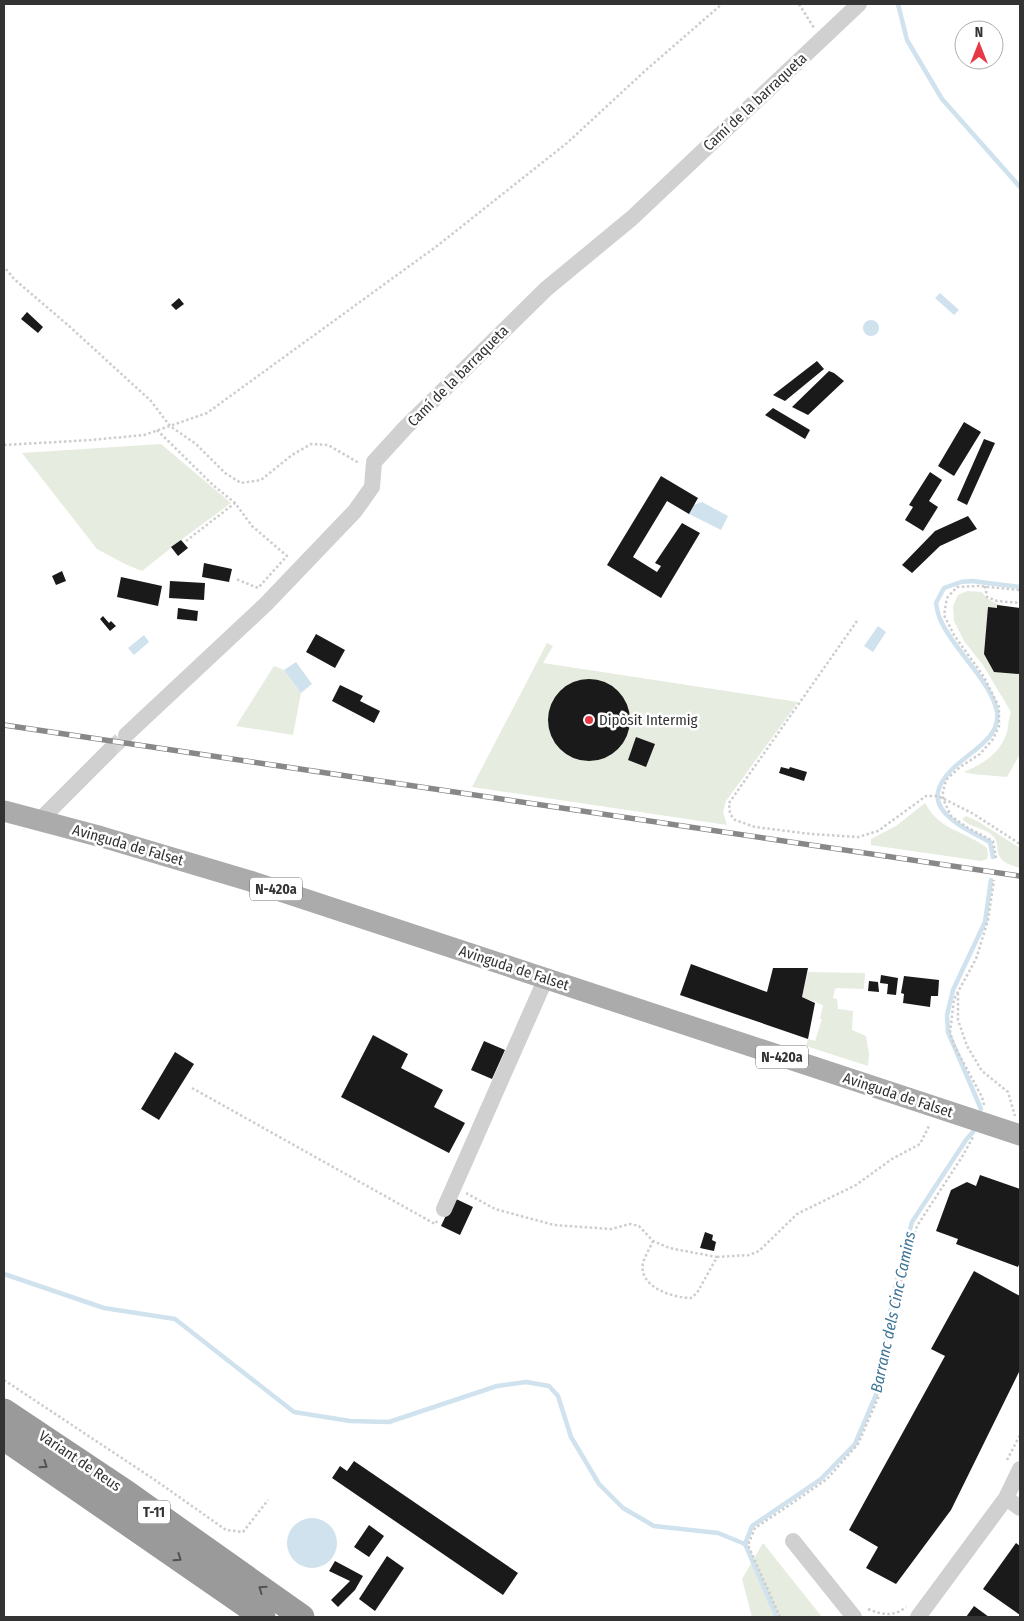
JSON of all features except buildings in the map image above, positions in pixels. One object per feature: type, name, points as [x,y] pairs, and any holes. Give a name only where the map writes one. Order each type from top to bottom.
[{"type":"highway","name":"Variant de Reus","points":[[4,1410],[127,1493],[302,1617]]},
{"type":"highway","name":"Variant de Reus","points":[[4,1438],[264,1617]]},
{"type":"main road","name":"Avinguda de Falset","points":[[4,811],[250,880],[1020,1135]]},
{"type":"street","points":[[821,40],[859,4]]},
{"type":"street","name":"Camí de la barraqueta","points":[[126,735],[266,604],[355,511],[372,487],[374,462],[404,428],[546,289],[632,218],[821,40]]},
{"type":"street","points":[[40,820],[109,751]]},
{"type":"street","points":[[444,1209],[546,978]]},
{"type":"street","points":[[918,1617],[1006,1498],[1012,1467]]},
{"type":"street","points":[[1006,1498],[1020,1508]]},
{"type":"street","points":[[793,1541],[860,1613]]},
{"type":"path","points":[[4,445],[144,435],[207,413],[437,246],[567,144],[646,70],[722,4]]},
{"type":"path","points":[[799,4],[821,40]]},
{"type":"path","points":[[6,269],[14,279],[151,401],[170,426],[196,444],[225,473],[242,484],[261,480],[292,455],[310,444],[328,445],[374,471]]},
{"type":"path","points":[[157,430],[212,485],[235,503],[252,526],[287,556],[258,588],[236,579]]},
{"type":"path","points":[[186,541],[235,503]]},
{"type":"path","points":[[985,586],[987,597],[997,601],[1020,603]]},
{"type":"path","points":[[996,858],[993,841],[968,828],[951,816],[943,799],[942,792],[946,780],[960,766],[980,754],[993,739],[999,726],[999,707],[984,677],[954,635],[944,615],[947,598],[957,587],[985,586],[1020,590]]},
{"type":"path","points":[[857,622],[729,803],[730,814],[735,820],[755,827],[858,838],[878,831],[926,796],[938,796],[972,813],[1020,844]]},
{"type":"path","points":[[984,1110],[982,1097],[955,1047],[950,1033],[954,999],[976,959],[988,920],[994,880]]},
{"type":"path","points":[[958,992],[958,1020],[967,1046],[982,1071],[1008,1092],[1020,1135]]},
{"type":"path","points":[[192,1088],[435,1224],[444,1209]]},
{"type":"path","points":[[454,1186],[495,1209],[554,1225],[611,1229],[630,1224],[639,1226],[653,1241],[669,1248],[717,1257],[749,1255],[759,1251],[797,1214],[856,1185],[892,1159],[920,1144],[940,1109]]},
{"type":"path","points":[[780,1617],[748,1545],[755,1528],[827,1479],[858,1444],[878,1398],[896,1299],[917,1226],[976,1133]]},
{"type":"path","points":[[653,1241],[643,1263],[645,1280],[664,1293],[682,1298],[691,1298],[697,1293],[717,1257]]},
{"type":"path","points":[[4,1380],[155,1480],[226,1530],[243,1532],[268,1500]]},
{"type":"path","points":[[1012,1467],[1020,1435]]},
{"type":"path","points":[[860,1613],[897,1613],[906,1608],[910,1602]]},
{"type":"shaded area","points":[[161,444],[231,503],[142,571],[97,549],[22,453]]},
{"type":"shaded area","points":[[967,591],[982,592],[994,603],[1020,608],[1020,754],[1007,777],[964,772],[985,761],[996,752],[1007,732],[1011,712],[983,665],[964,641],[954,621],[953,606],[958,595]]},
{"type":"shaded area","points":[[547,643],[553,646],[543,663],[798,702],[726,801],[723,812],[727,825],[472,787]]},
{"type":"shaded area","points":[[274,666],[284,670],[301,693],[293,735],[236,726]]},
{"type":"shaded area","points":[[925,803],[938,820],[987,848],[987,859],[981,861],[871,845],[871,839],[896,826]]},
{"type":"shaded area","points":[[966,816],[1020,848],[1020,868],[1003,861],[999,856],[994,837],[986,831],[965,822],[962,819]]},
{"type":"shaded area","points":[[808,972],[865,973],[864,989],[837,988],[833,998],[837,999],[838,1009],[853,1011],[852,1030],[866,1036],[869,1054],[868,1066],[806,1046],[808,1039],[815,1041],[822,1019],[820,1019],[823,1005],[802,997]]},
{"type":"shaded area","points":[[763,1543],[822,1617],[752,1617],[742,1579]]},
{"type":"water","points":[[940,293],[959,310],[954,315],[935,298]]},
{"type":"water","points":[[871,320],[877,322],[879,328],[877,334],[871,336],[865,334],[863,328],[865,322]]},
{"type":"water","points":[[702,502],[728,516],[721,530],[689,514],[694,505]]},
{"type":"water","points":[[878,626],[886,632],[873,652],[864,646]]},
{"type":"water","points":[[144,635],[149,642],[134,655],[128,648]]},
{"type":"water","points":[[296,662],[312,684],[301,693],[284,670]]},
{"type":"water","points":[[317,1518],[330,1525],[336,1533],[336,1553],[330,1561],[322,1567],[307,1568],[294,1561],[288,1553],[287,1538],[294,1525],[302,1519]]},
{"type":"waterway","points":[[898,4],[907,40],[942,99],[1020,187]]},
{"type":"waterway","name":"Barranc dels Cinc Camins","points":[[993,857],[990,842],[956,823],[942,809],[938,801],[938,792],[943,780],[951,770],[983,744],[991,734],[996,724],[997,712],[988,689],[947,632],[939,617],[936,603],[944,588],[961,582],[972,581],[1020,587]]},
{"type":"waterway","name":"Barranc dels Cinc Camins","points":[[981,1109],[948,1032],[947,1015],[953,990],[985,922],[991,880]]},
{"type":"waterway","name":"Barranc dels Cinc Camins","points":[[745,1544],[752,1526],[821,1479],[855,1444],[876,1395],[893,1297],[912,1222],[973,1132]]},
{"type":"waterway","points":[[4,1274],[104,1308],[175,1319],[294,1412],[350,1421],[389,1422],[497,1386],[526,1382],[549,1386],[558,1396],[571,1437],[599,1484],[623,1508],[654,1526],[718,1533],[745,1544]]},
{"type":"waterway","points":[[745,1544],[777,1617]]},
{"type":"tunnel","points":[[109,751],[126,735]]},
{"type":"railway","points":[[4,725],[1020,876]]},
{"type":"place","name":"Dipòsit Intermig","points":[[589,720]]}]
